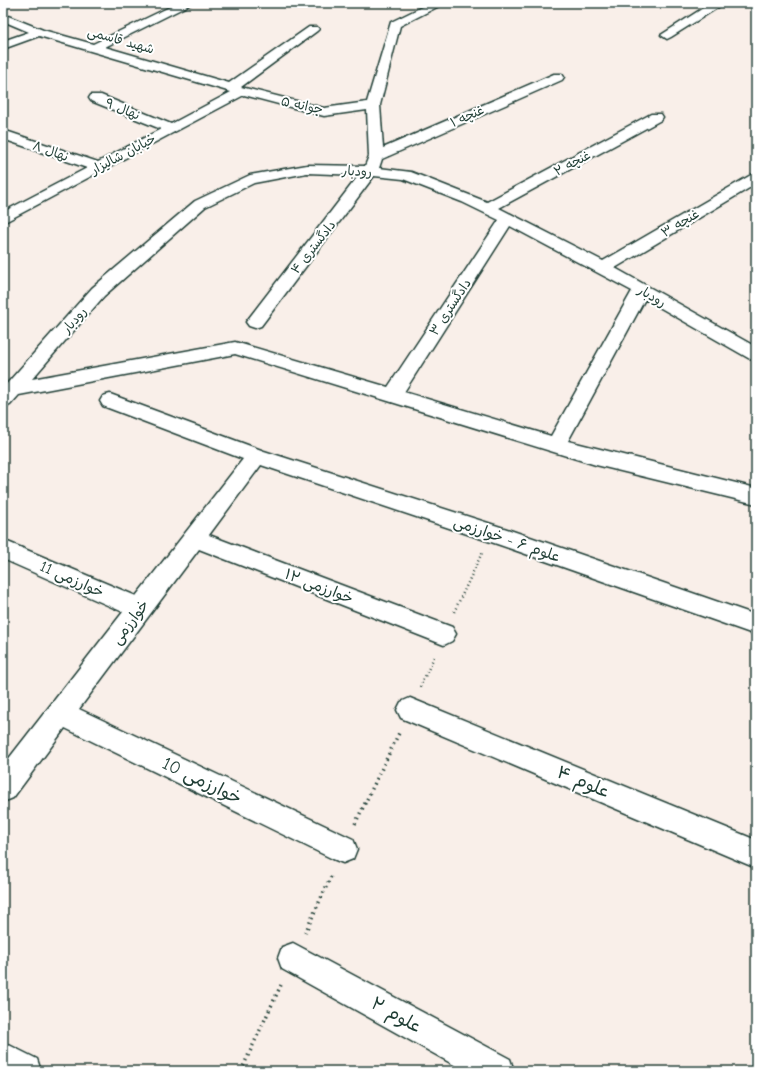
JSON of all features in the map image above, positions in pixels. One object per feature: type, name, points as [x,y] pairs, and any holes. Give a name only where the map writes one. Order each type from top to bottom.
[{"type":"street","points":[[370,171],[376,156],[373,105],[396,24],[438,3]]},
{"type":"street","points":[[667,34],[719,3]]},
{"type":"street","points":[[94,48],[184,4]]},
{"type":"street","name":"شهید قاسمی","points":[[3,17],[39,32],[237,90]]},
{"type":"street","name":"خیابان شالیزار","points":[[3,218],[172,129],[237,90],[313,29]]},
{"type":"street","points":[[3,45],[39,32]]},
{"type":"street","name":"غنچه ۱","points":[[376,156],[558,77]]},
{"type":"street","name":"جوانه ۵","points":[[237,90],[324,112],[373,105]]},
{"type":"street","name":"نهال ۹","points":[[96,98],[172,129]]},
{"type":"street","name":"غنچه ۲","points":[[488,208],[656,117]]},
{"type":"street","name":"نهال ۸","points":[[3,134],[99,167]]},
{"type":"street","name":"رودبار","points":[[8,395],[98,292],[200,204],[250,179],[308,169],[370,171],[406,175],[488,208],[753,349]]},
{"type":"street","name":"دادگستری ۴","points":[[255,322],[370,171]]},
{"type":"street","name":"غنچه ۳","points":[[603,268],[756,178]]},
{"type":"street","name":"دادگستری ۳","points":[[392,395],[507,219]]},
{"type":"street","points":[[556,445],[642,290]]},
{"type":"street","points":[[8,395],[235,348],[596,457],[756,496]]},
{"type":"street","name":"علوم ۶ - خوارزمی","points":[[110,402],[257,456],[491,533],[756,625]]},
{"type":"street","name":"خوارزمی","points":[[3,788],[257,456]]},
{"type":"street","name":"خوارزمی ۱۲","points":[[194,538],[444,634]]},
{"type":"street","name":"خوارزمی 11","points":[[3,549],[140,609]]},
{"type":"street","name":"علوم ۴","points":[[410,710],[756,854]]},
{"type":"street","name":"خوارزمی 10","points":[[60,713],[344,849]]},
{"type":"street","name":"علوم ۲","points":[[293,958],[494,1070]]},
{"type":"street","points":[[3,1058],[25,1071]]},
{"type":"path","points":[[241,1071],[491,533]]}]
